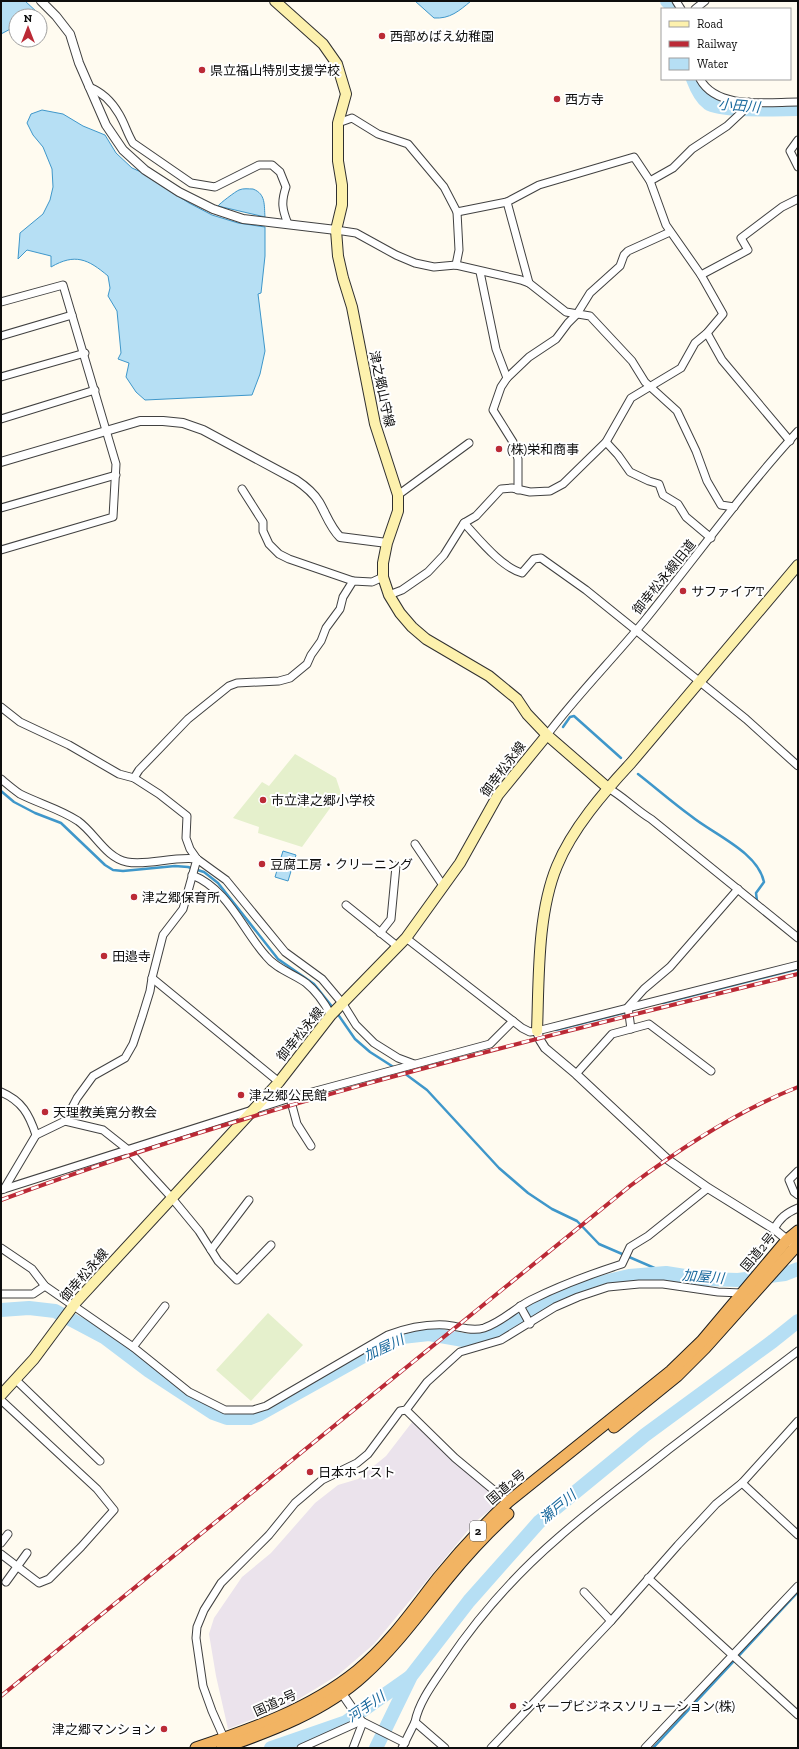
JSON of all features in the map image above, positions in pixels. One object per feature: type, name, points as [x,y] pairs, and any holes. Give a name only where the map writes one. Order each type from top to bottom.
[{"type":"highway","name":"国道2号","points":[[196,1748],[223,1743],[280,1718],[363,1676],[410,1628],[451,1574],[490,1530],[518,1503],[677,1376],[705,1348],[777,1267],[794,1245],[798,1231]]},
{"type":"highway","name":"国道2号","points":[[339,1689],[404,1623],[456,1557],[484,1525],[508,1502],[671,1371],[702,1341],[764,1268],[794,1245]]},
{"type":"main road","name":"津之郷山守線","points":[[275,1],[323,44],[337,64],[346,94],[338,123],[338,161],[342,185],[342,205],[336,230],[338,256],[352,307],[375,424],[398,495],[398,511],[387,543],[383,563],[383,577],[389,595],[400,613],[412,627],[426,639],[489,676],[517,699],[527,714],[547,736]]},
{"type":"main road","points":[[536,1032],[542,934],[547,898],[556,867],[567,844],[608,788],[631,763],[798,565]]},
{"type":"main road","points":[[547,736],[608,788]]},
{"type":"main road","name":"御幸松永線","points":[[1,1395],[34,1359],[71,1309],[171,1197],[279,1082],[337,1010],[406,938],[460,863],[498,795],[547,736]]},
{"type":"street","points":[[41,1],[56,16],[70,34],[89,87],[106,125],[123,150],[145,170],[179,192],[213,209],[243,219],[356,233],[396,255],[415,263],[434,267],[456,265],[480,272],[506,276],[529,284],[566,312],[590,316],[632,361],[645,382],[677,411],[696,451],[707,481],[721,505],[734,507]]},
{"type":"street","points":[[696,8],[705,1]]},
{"type":"street","points":[[701,80],[706,88],[718,96],[733,101],[748,103],[798,102]]},
{"type":"street","points":[[89,87],[98,91],[110,101],[120,115],[127,134],[133,143],[191,183],[215,187],[259,165],[272,165],[280,172],[286,187],[282,200],[284,215],[288,224]]},
{"type":"street","points":[[650,181],[673,168],[692,149],[727,126],[748,103]]},
{"type":"street","points":[[338,123],[352,118],[378,134],[408,144],[444,188],[457,212],[459,250],[456,265]]},
{"type":"street","points":[[798,140],[790,151],[798,167]]},
{"type":"street","points":[[389,595],[402,590],[428,572],[444,555],[464,523],[476,516],[501,489],[530,492],[550,491],[564,484],[606,442],[631,398],[680,368],[695,343],[708,333],[723,314],[701,275],[670,232],[659,208],[650,181],[634,157],[539,185],[507,202],[457,212]]},
{"type":"street","points":[[701,275],[748,250],[741,238],[782,207],[798,199]]},
{"type":"street","points":[[507,202],[529,284]]},
{"type":"street","points":[[518,490],[518,459],[513,442],[492,410],[501,386],[507,378],[529,357],[556,339],[568,322],[577,314],[590,293],[620,266],[624,255],[628,251],[670,232]]},
{"type":"street","points":[[480,272],[496,349],[507,378]]},
{"type":"street","points":[[1,302],[63,285],[85,353],[116,464],[113,517],[1,550]]},
{"type":"street","points":[[1,336],[72,315]]},
{"type":"street","points":[[708,333],[722,360],[772,422],[790,441]]},
{"type":"street","points":[[1,377],[85,353]]},
{"type":"street","points":[[1,419],[95,390]]},
{"type":"street","points":[[1,462],[140,421],[183,423],[204,430],[296,480],[308,489],[318,501],[335,532],[340,537],[387,543]]},
{"type":"street","name":"御幸松永線旧道","points":[[547,736],[568,707],[636,631],[734,507],[798,431]]},
{"type":"street","points":[[606,442],[630,472],[659,484],[663,495],[678,504],[686,517],[711,538]]},
{"type":"street","points":[[398,495],[469,443]]},
{"type":"street","points":[[1,508],[116,475]]},
{"type":"street","points":[[242,489],[263,522],[263,531],[269,544],[279,554],[289,559],[353,581],[372,582],[383,577]]},
{"type":"street","points":[[464,523],[493,554],[516,572],[522,574],[534,559],[540,558],[586,590],[746,719],[798,766]]},
{"type":"street","points":[[134,778],[188,718],[229,686],[237,683],[279,681],[290,678],[307,664],[311,655],[321,641],[326,628],[340,609],[343,597],[353,581]]},
{"type":"street","points":[[1,707],[20,722],[69,745],[119,774],[134,778],[159,794],[187,816],[186,838],[190,850],[197,859],[226,880],[285,952],[322,979],[337,1010]]},
{"type":"street","points":[[1,779],[20,794],[56,809],[80,822],[98,841],[120,860],[135,863],[183,857],[197,859]]},
{"type":"street","points":[[608,788],[618,794],[636,810],[651,819],[798,938]]},
{"type":"street","points":[[415,844],[444,887]]},
{"type":"street","points":[[3,1190],[36,1135],[65,1121],[77,1098],[93,1076],[125,1058],[133,1044],[142,1017],[150,991],[163,935],[183,909],[197,859]]},
{"type":"street","points":[[380,933],[391,919],[396,866]]},
{"type":"street","points":[[192,875],[204,880],[214,888],[239,918],[266,957],[290,975],[306,983],[356,1025],[374,1043],[398,1058],[414,1064]]},
{"type":"street","points":[[631,1029],[628,1011],[644,990],[670,967],[738,889]]},
{"type":"street","points":[[346,906],[397,946]]},
{"type":"street","points":[[239,918],[249,908]]},
{"type":"street","points":[[406,938],[513,1021],[530,1032],[536,1032],[628,1011],[798,965]]},
{"type":"street","points":[[152,978],[279,1082]]},
{"type":"street","points":[[3,1190],[126,1149],[290,1098],[490,1044],[513,1021]]},
{"type":"street","points":[[576,1074],[612,1034],[649,1024],[711,1071]]},
{"type":"street","points":[[536,1032],[545,1048],[576,1074],[667,1159],[708,1188],[774,1229],[794,1245]]},
{"type":"street","points":[[1,1092],[14,1098],[23,1108],[36,1135]]},
{"type":"street","points":[[290,1098],[297,1124],[311,1146]]},
{"type":"street","points":[[65,1121],[103,1130],[126,1149],[171,1197],[199,1231],[218,1260],[237,1280],[271,1245]]},
{"type":"street","points":[[798,1171],[789,1180],[794,1192],[798,1196]]},
{"type":"street","points":[[1,1248],[32,1269],[45,1286],[71,1309],[133,1347],[189,1392],[219,1408],[230,1411],[253,1410],[266,1406],[388,1335],[406,1328],[422,1326],[445,1325],[473,1330],[483,1328],[499,1321],[558,1287],[622,1264],[630,1247],[648,1236],[708,1188]]},
{"type":"street","points":[[211,1250],[249,1200]]},
{"type":"street","points":[[774,1229],[780,1218],[790,1211],[798,1208]]},
{"type":"street","points":[[223,1743],[203,1686],[196,1638],[197,1627],[204,1610],[221,1583],[268,1535],[295,1503],[322,1480],[357,1463],[368,1454],[400,1411],[406,1410],[427,1382],[460,1352],[501,1340],[555,1307],[578,1297],[608,1288],[639,1284],[663,1284],[718,1292],[744,1290]]},
{"type":"street","points":[[1,1294],[33,1294],[45,1286]]},
{"type":"street","points":[[133,1347],[165,1306]]},
{"type":"street","points":[[521,1308],[529,1322]]},
{"type":"street","points":[[339,1689],[363,1722],[403,1744],[429,1691],[461,1642],[500,1595],[536,1558],[615,1491],[798,1351]]},
{"type":"street","points":[[16,1380],[100,1461]]},
{"type":"street","points":[[1,1400],[97,1489],[114,1510],[82,1547],[49,1579],[39,1583],[1,1554]]},
{"type":"street","points":[[406,1410],[455,1458],[508,1502]]},
{"type":"street","points":[[491,1748],[611,1621],[716,1504],[742,1483],[798,1421]]},
{"type":"street","points":[[742,1483],[798,1535]]},
{"type":"street","points":[[1,1543],[8,1534]]},
{"type":"street","points":[[6,1582],[27,1553]]},
{"type":"street","points":[[648,1578],[798,1715]]},
{"type":"street","points":[[646,1748],[735,1658],[798,1586]]},
{"type":"street","points":[[584,1592],[611,1621]]},
{"type":"street","points":[[301,1748],[363,1722]]},
{"type":"street","points":[[353,1748],[363,1722]]},
{"type":"street","points":[[415,1722],[445,1748]]},
{"type":"shaded area","name":"日本ホイスト","points":[[413,1421],[506,1497],[475,1522],[374,1644],[338,1675],[289,1705],[228,1729],[216,1676],[209,1634],[214,1618],[242,1577],[271,1553],[315,1503],[338,1485],[358,1479],[386,1456]]},
{"type":"green space","points":[[295,754],[336,778],[341,793],[302,847],[258,833],[259,827],[233,818],[262,782],[269,786]]},
{"type":"green space","points":[[268,1313],[303,1345],[251,1401],[216,1370]]},
{"type":"water","points":[[1,1],[25,1],[33,8],[8,8],[8,30],[1,34]]},
{"type":"water","points":[[415,1],[471,1],[450,16],[434,18]]},
{"type":"water","points":[[42,110],[63,114],[83,126],[105,135],[116,153],[132,168],[141,172],[189,203],[212,215],[238,223],[265,227],[265,256],[261,293],[258,294],[265,351],[260,374],[252,395],[145,400],[136,392],[126,377],[129,363],[118,359],[121,353],[117,311],[108,296],[110,288],[108,276],[94,265],[81,260],[67,260],[51,267],[51,256],[27,250],[18,259],[20,233],[43,214],[50,200],[53,187],[52,169],[43,147],[33,135],[27,123],[31,114]]},
{"type":"water","points":[[253,189],[260,194],[264,200],[265,217],[218,206],[239,190]]},
{"type":"water","points":[[283,851],[296,855],[288,881],[275,877]]},
{"type":"waterway","name":"小田川","points":[[667,1],[674,8]]},
{"type":"waterway","name":"小田川","points":[[693,80],[703,98],[708,103],[715,106],[738,109],[798,109]]},
{"type":"waterway","points":[[563,727],[570,717],[574,716],[621,758]]},
{"type":"waterway","points":[[638,774],[700,823],[734,844],[753,862],[760,871],[764,882],[756,893],[757,901]]},
{"type":"waterway","points":[[1,791],[14,802],[35,813],[61,823],[105,865],[113,870],[123,871],[175,866],[188,867],[204,872],[218,883],[278,959],[314,984],[334,1009]]},
{"type":"waterway","points":[[663,1003],[798,969]]},
{"type":"waterway","points":[[556,1030],[627,1012]]},
{"type":"waterway","points":[[337,1013],[355,1039],[370,1052],[395,1068]]},
{"type":"waterway","points":[[400,1070],[427,1090],[499,1168],[528,1193],[552,1209],[577,1221],[599,1244],[666,1273]]},
{"type":"waterway","name":"加屋川","points":[[1,1310],[29,1308],[55,1311],[104,1337],[149,1371],[213,1413],[227,1418],[250,1418],[402,1337],[429,1334],[469,1341],[485,1336],[560,1297],[585,1287],[629,1276],[666,1273],[704,1279],[738,1280],[785,1274],[798,1269]]},
{"type":"waterway","name":"瀬戸川","points":[[376,1748],[411,1676],[469,1601],[539,1522],[645,1435],[798,1321]]},
{"type":"waterway","points":[[654,1747],[798,1592]]},
{"type":"waterway","name":"河手川","points":[[271,1748],[346,1722],[410,1677]]},
{"type":"railway","points":[[1,1200],[99,1165],[197,1133],[296,1104],[496,1049],[798,974]]},
{"type":"railway","points":[[1,1696],[630,1186],[670,1157],[711,1131],[753,1107],[798,1087]]},
{"type":"place","name":"西部めばえ幼稚園","points":[[382,36]]},
{"type":"place","name":"県立福山特別支援学校","points":[[202,70]]},
{"type":"place","name":"西方寺","points":[[557,99]]},
{"type":"place","name":"(株)栄和商事","points":[[499,449]]},
{"type":"place","name":"サファイアT","points":[[683,591]]},
{"type":"place","name":"市立津之郷小学校","points":[[263,800]]},
{"type":"place","name":"豆腐工房・クリーニング","points":[[262,864]]},
{"type":"place","name":"津之郷保育所","points":[[134,897]]},
{"type":"place","name":"田邉寺","points":[[104,956]]},
{"type":"place","name":"津之郷公民館","points":[[241,1095]]},
{"type":"place","name":"天理教美寛分教会","points":[[45,1112]]},
{"type":"place","name":"日本ホイスト","points":[[310,1472]]},
{"type":"place","name":"シャープビジネスソリューション(株)","points":[[513,1706]]},
{"type":"place","name":"津之郷マンション","points":[[164,1729]]}]
